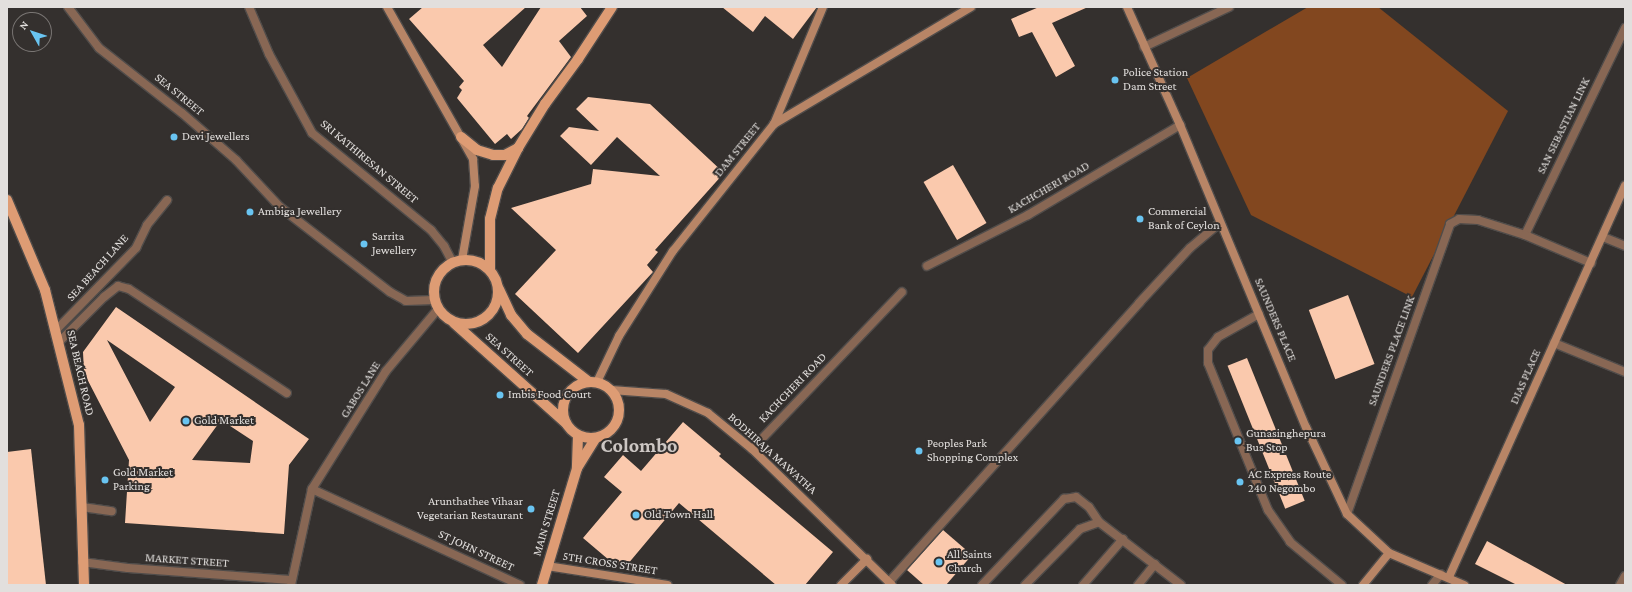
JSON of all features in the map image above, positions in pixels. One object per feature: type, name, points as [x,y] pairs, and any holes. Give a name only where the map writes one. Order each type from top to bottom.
[{"type":"main road","points":[[593,382],[576,386],[565,400],[563,408],[566,424],[578,436],[595,438],[611,431],[619,415],[617,398],[612,390],[593,382],[527,334],[511,315],[490,270],[490,219],[498,188],[518,148],[545,104],[578,59],[612,7]]},
{"type":"main road","points":[[461,137],[478,150],[493,155],[505,155],[518,148]]},
{"type":"main road","name":"SEA BEACH ROAD","points":[[7,200],[45,290],[79,425],[82,507],[82,562],[84,585]]},
{"type":"main road","points":[[490,270],[474,260],[457,262],[440,272],[436,280],[436,304],[453,322],[467,324],[482,320],[495,306],[498,287]]},
{"type":"main road","name":"SEA STREET","points":[[453,322],[566,424]]},
{"type":"main road","name":"MAIN STREET","points":[[577,468],[578,436]]},
{"type":"main road","name":"MAIN STREET","points":[[542,585],[577,468],[595,438]]},
{"type":"street","name":"SEA STREET","points":[[68,7],[99,48],[182,113],[230,155],[280,207],[390,292],[406,301],[436,304]]},
{"type":"street","name":"SRI KATHIRESAN STREET","points":[[249,7],[269,54],[312,133],[431,230],[457,262]]},
{"type":"street","points":[[387,7],[473,159],[476,171],[457,262]]},
{"type":"street","points":[[774,124],[823,7]]},
{"type":"street","name":"DAM STREET","points":[[593,382],[619,336],[673,251],[774,124],[971,7]]},
{"type":"street","name":"SAUNDERS PLACE","points":[[1127,7],[1180,125],[1306,427],[1346,514],[1389,553],[1445,575],[1464,585]]},
{"type":"street","points":[[1144,47],[1229,7]]},
{"type":"street","name":"SAN SEBASTIAN LINK","points":[[1525,235],[1625,28]]},
{"type":"street","name":"KACHCHERI ROAD","points":[[927,266],[1028,216],[1180,125]]},
{"type":"street","name":"DIAS PLACE","points":[[1445,575],[1554,343],[1625,186]]},
{"type":"street","name":"SEA BEACH LANE","points":[[56,330],[136,248],[147,225],[167,200]]},
{"type":"street","name":"SAUNDERS PLACE LINK","points":[[1346,514],[1450,224],[1459,219],[1478,220],[1525,235],[1591,263]]},
{"type":"street","points":[[890,584],[1144,298],[1190,248],[1220,223]]},
{"type":"street","points":[[1603,237],[1625,246]]},
{"type":"street","points":[[59,342],[104,297],[118,286],[124,287],[287,393]]},
{"type":"street","name":"KACHCHERI ROAD","points":[[752,449],[902,292]]},
{"type":"street","name":"GABOS LANE","points":[[291,583],[312,489],[386,371],[436,304]]},
{"type":"street","points":[[1259,314],[1218,337],[1208,350],[1208,364],[1268,510],[1290,542],[1342,585]]},
{"type":"street","points":[[1554,343],[1625,372]]},
{"type":"street","name":"BODHIRAJA MAWATHA","points":[[612,390],[666,394],[708,413],[752,449],[867,559],[890,584]]},
{"type":"street","name":"ST JOHN STREET","points":[[312,489],[520,585]]},
{"type":"street","points":[[982,585],[1064,499],[1076,497],[1089,507],[1099,522],[1181,585]]},
{"type":"street","points":[[82,507],[112,511]]},
{"type":"street","points":[[1025,585],[1080,529],[1099,522]]},
{"type":"street","points":[[1083,585],[1123,539]]},
{"type":"street","points":[[1363,585],[1389,553]]},
{"type":"street","points":[[841,585],[867,559]]},
{"type":"street","name":"MARKET STREET","points":[[82,562],[128,568],[291,583]]},
{"type":"street","points":[[1138,585],[1155,564]]},
{"type":"street","name":"5TH CROSS STREET","points":[[547,566],[668,585]]},
{"type":"street","points":[[1432,585],[1445,575]]},
{"type":"street","points":[[1620,585],[1625,576]]},
{"type":"shaded area","points":[[1308,7],[1378,7],[1508,111],[1412,297],[1251,215],[1187,78]]},
{"type":"building","points":[[423,7],[526,7],[483,45],[502,67],[541,7],[580,7],[587,16],[559,41],[571,57],[527,116],[529,118],[522,129],[511,139],[507,134],[495,144],[457,98],[462,90],[459,87],[464,81],[409,19]]},
{"type":"building","points":[[722,7],[817,7],[793,39],[765,16],[753,32]]},
{"type":"building","points":[[1039,7],[1088,7],[1052,23],[1075,66],[1056,77],[1032,32],[1019,37],[1011,19]]},
{"type":"building","points":[[588,97],[650,104],[724,173],[655,250],[658,252],[647,265],[653,272],[578,353],[515,294],[556,250],[511,208],[591,184],[593,169],[660,176],[617,137],[591,165],[560,136],[569,127],[599,131],[576,109]]},
{"type":"building","points":[[953,165],[986,223],[957,240],[924,182]]},
{"type":"building","points":[[1348,295],[1375,364],[1335,379],[1309,310]]},
{"type":"building","name":"Gold Market","points":[[116,307],[309,439],[289,465],[284,534],[125,523],[129,460],[84,373],[83,352]],"holes":[[[107,340],[175,387],[150,422]],[[221,420],[253,441],[250,463],[192,460]]]},
{"type":"building","points":[[1247,358],[1305,501],[1285,509],[1228,366]]},
{"type":"building","points":[[683,422],[721,454],[719,456],[833,552],[805,585],[776,585],[679,503],[622,571],[583,538],[622,492],[604,477],[623,455],[641,471]]},
{"type":"building","points":[[31,449],[46,585],[7,585],[7,452]]},
{"type":"building","name":"All Saints Church","points":[[943,530],[972,555],[946,585],[924,585],[907,570]]},
{"type":"building","points":[[1487,541],[1567,585],[1517,585],[1475,564]]},
{"type":"place","name":"Police Station Dam Street","points":[[1115,80]]},
{"type":"place","name":"Devi Jewellers","points":[[174,137]]},
{"type":"place","name":"Ambiga Jewellery","points":[[250,212]]},
{"type":"place","name":"Commercial Bank of Ceylon","points":[[1140,219]]},
{"type":"place","name":"Sarrita Jewellery","points":[[364,244]]},
{"type":"place","name":"Imbis Food Court","points":[[500,395]]},
{"type":"place","name":"Gold Market","points":[[186,421]]},
{"type":"place","name":"Gunasinghepura Bus Stop","points":[[1238,441]]},
{"type":"place","name":"Peoples Park Shopping Complex","points":[[919,451]]},
{"type":"place","name":"Gold Market Parking","points":[[105,480]]},
{"type":"place","name":"AC Express Route 240 Negombo","points":[[1240,482]]},
{"type":"place","name":"Arunthathee Vihaar Vegetarian Restaurant","points":[[531,509]]},
{"type":"place","name":"Old Town Hall","points":[[636,515]]},
{"type":"place","name":"All Saints Church","points":[[939,562]]},
{"type":"district","name":"Colombo","points":[[639,445]]}]
